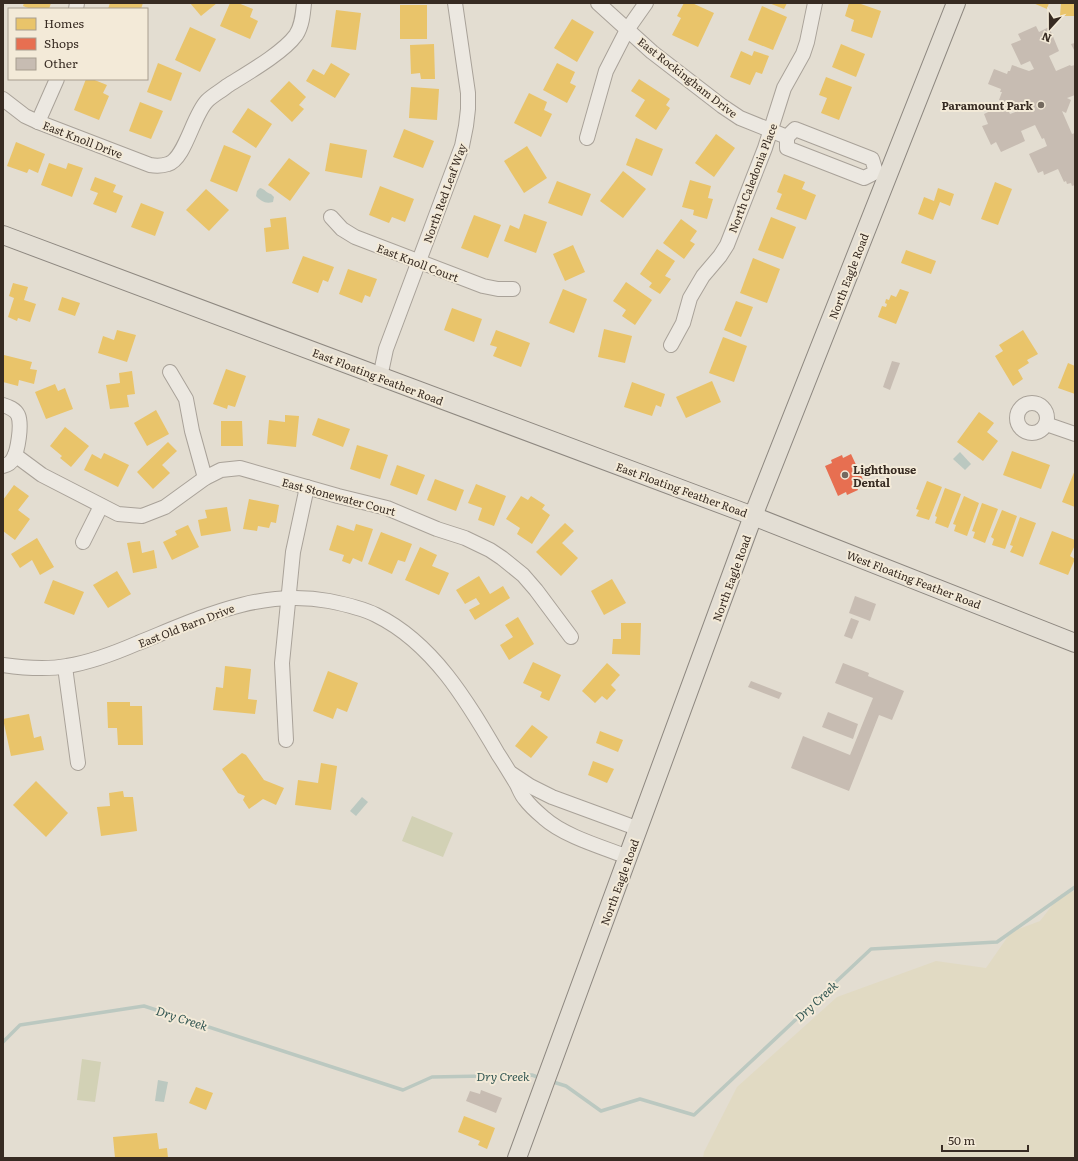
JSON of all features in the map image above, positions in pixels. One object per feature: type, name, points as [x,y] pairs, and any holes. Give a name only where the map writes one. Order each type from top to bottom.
[{"type":"main road","name":"North Eagle Road","points":[[517,1158],[753,516],[881,174],[956,3]]},
{"type":"main road","name":"East Floating Feather Road","points":[[3,235],[753,516]]},
{"type":"main road","name":"West Floating Feather Road","points":[[753,516],[1075,643]]},
{"type":"street","name":"East Knoll Drive","points":[[3,99],[25,116],[38,122],[150,165],[159,166],[169,164],[176,159],[181,152],[195,119],[208,100],[284,48],[296,34],[303,19],[304,3]]},
{"type":"street","name":"North Red Leaf Way","points":[[380,377],[386,349],[462,146],[468,109],[468,93],[455,3]]},
{"type":"street","name":"East Rockingham Drive","points":[[598,3],[652,52],[722,106],[740,118],[788,137]]},
{"type":"street","points":[[587,138],[606,71],[628,30],[646,3]]},
{"type":"street","name":"North Caledonia Place","points":[[671,345],[683,323],[690,298],[703,276],[727,245],[771,131],[784,88],[803,54],[815,3]]},
{"type":"street","points":[[38,122],[57,80]]},
{"type":"street","points":[[795,129],[872,159],[881,174],[864,178],[788,148],[788,137],[795,129]]},
{"type":"street","name":"East Knoll Court","points":[[331,216],[342,229],[355,237],[483,286],[498,289],[513,289]]},
{"type":"street","points":[[170,372],[186,398],[192,431],[205,478]]},
{"type":"street","points":[[3,405],[13,409],[18,416],[20,425],[15,455],[12,461],[3,466]]},
{"type":"street","points":[[1046,424],[1075,434]]},
{"type":"street","name":"East Stonewater Court","points":[[15,455],[42,475],[118,514],[142,516],[165,507],[205,478],[221,470],[240,468],[387,508],[437,529],[465,538],[490,550],[508,562],[523,575],[536,590],[571,637]]},
{"type":"street","points":[[286,740],[282,663],[293,552],[307,487]]},
{"type":"street","points":[[83,542],[101,506]]},
{"type":"street","name":"East Old Barn Drive","points":[[3,665],[30,668],[65,666],[106,656],[207,615],[232,606],[257,601],[289,598],[316,599],[375,614],[412,638],[441,668],[477,718],[510,772],[524,799],[545,820],[571,835],[628,857]]},
{"type":"street","points":[[65,666],[78,762]]},
{"type":"street","name":"East Old Barn Drive","points":[[510,772],[530,786],[552,796],[639,829]]},
{"type":"shaded area","points":[[260,188],[274,197],[273,202],[263,202],[256,196],[257,191]]},
{"type":"shaded area","points":[[960,452],[971,464],[965,470],[953,459]]},
{"type":"shaded area","points":[[362,797],[368,802],[356,816],[350,811]]},
{"type":"shaded area","points":[[1075,891],[1075,1158],[703,1158],[704,1152],[737,1087],[837,997],[936,961],[986,968],[1011,932],[1040,921],[1061,894]]},
{"type":"shaded area","points":[[158,1080],[168,1082],[164,1102],[155,1101]]},
{"type":"green space","points":[[412,816],[453,833],[443,857],[402,841]]},
{"type":"green space","points":[[82,1059],[101,1062],[95,1102],[77,1100]]},
{"type":"building: Homes","points":[[24,3],[51,3],[49,8],[28,8],[23,6]]},
{"type":"building: Homes","points":[[110,3],[143,3],[141,8],[108,8]]},
{"type":"building: Homes","points":[[190,3],[217,3],[201,16]]},
{"type":"building: Homes","points":[[230,3],[238,3],[253,9],[250,17],[258,21],[250,39],[220,26]]},
{"type":"building: Homes","points":[[684,3],[692,3],[714,13],[698,47],[672,35],[681,18],[677,16]]},
{"type":"building: Homes","points":[[769,3],[787,3],[784,9]]},
{"type":"building: Homes","points":[[849,3],[858,3],[881,11],[872,38],[851,31],[854,20],[845,16]]},
{"type":"building: Homes","points":[[1033,3],[1049,3],[1047,9]]},
{"type":"building: Homes","points":[[1061,3],[1075,3],[1075,16],[1060,16]]},
{"type":"building: Homes","points":[[400,5],[427,5],[427,39],[400,39]]},
{"type":"building: Homes","points":[[762,6],[787,17],[773,50],[748,40]]},
{"type":"building: Homes","points":[[336,10],[361,13],[356,50],[331,47]]},
{"type":"building: Homes","points":[[572,19],[594,32],[577,62],[554,48]]},
{"type":"building: Homes","points":[[190,27],[216,39],[200,72],[175,60]]},
{"type":"building: Homes","points":[[434,44],[435,79],[421,79],[420,73],[411,74],[410,45]]},
{"type":"building: Homes","points":[[841,44],[865,54],[856,77],[832,67]]},
{"type":"building: Homes","points":[[741,51],[752,56],[754,51],[769,56],[762,74],[756,72],[750,85],[730,77]]},
{"type":"building: Homes","points":[[158,63],[182,73],[171,101],[147,92]]},
{"type":"building: Homes","points":[[331,63],[350,74],[335,98],[306,81],[313,69],[324,75]]},
{"type":"building: Homes","points":[[557,63],[575,72],[570,83],[576,86],[567,103],[543,90]]},
{"type":"building: Homes","points":[[826,77],[852,87],[839,120],[821,113],[827,98],[819,95]]},
{"type":"building: Homes","points":[[639,79],[670,99],[666,105],[670,108],[656,130],[635,116],[645,100],[631,91]]},
{"type":"building: Homes","points":[[86,80],[94,80],[107,85],[103,93],[109,96],[99,120],[74,110]]},
{"type":"building: Homes","points":[[289,81],[306,97],[299,105],[304,109],[292,122],[270,101]]},
{"type":"building: Homes","points":[[411,87],[439,89],[437,120],[409,118]]},
{"type":"building: Homes","points":[[529,93],[547,102],[544,110],[552,114],[541,137],[514,123]]},
{"type":"building: Homes","points":[[140,102],[163,111],[151,139],[129,131]]},
{"type":"building: Homes","points":[[248,108],[272,124],[256,148],[232,132]]},
{"type":"building: Homes","points":[[404,129],[434,141],[423,168],[393,157]]},
{"type":"building: Homes","points":[[716,134],[735,148],[714,177],[695,163]]},
{"type":"building: Homes","points":[[636,138],[663,149],[652,176],[626,165]]},
{"type":"building: Homes","points":[[16,142],[45,154],[38,173],[29,169],[27,173],[7,166]]},
{"type":"building: Homes","points":[[330,143],[367,150],[362,178],[325,171]]},
{"type":"building: Homes","points":[[224,145],[251,156],[237,192],[210,181]]},
{"type":"building: Homes","points":[[527,146],[547,178],[524,193],[504,161]]},
{"type":"building: Homes","points":[[289,158],[310,173],[290,201],[268,185]]},
{"type":"building: Homes","points":[[49,163],[66,169],[68,163],[83,168],[72,197],[41,185]]},
{"type":"building: Homes","points":[[623,171],[646,189],[623,218],[600,201]]},
{"type":"building: Homes","points":[[784,174],[805,182],[802,189],[816,195],[806,220],[776,209],[782,194],[777,192]]},
{"type":"building: Homes","points":[[95,177],[116,185],[113,192],[123,196],[116,213],[93,204],[98,193],[90,190]]},
{"type":"building: Homes","points":[[690,180],[711,186],[708,198],[713,199],[707,219],[693,215],[694,210],[682,207]]},
{"type":"building: Homes","points":[[557,181],[591,194],[582,216],[548,203]]},
{"type":"building: Homes","points":[[995,182],[1012,189],[998,225],[981,219]]},
{"type":"building: Homes","points":[[380,186],[414,199],[405,222],[392,217],[389,223],[369,215]]},
{"type":"building: Homes","points":[[938,188],[954,194],[950,206],[940,202],[933,220],[918,214],[924,197],[934,201]]},
{"type":"building: Homes","points":[[206,189],[229,210],[209,231],[186,210]]},
{"type":"building: Homes","points":[[141,203],[164,212],[155,236],[131,227]]},
{"type":"building: Homes","points":[[524,214],[547,222],[536,253],[504,241],[510,225],[519,229]]},
{"type":"building: Homes","points":[[474,215],[501,225],[488,258],[461,248]]},
{"type":"building: Homes","points":[[286,217],[289,249],[266,252],[264,228],[271,227],[270,219]]},
{"type":"building: Homes","points":[[771,217],[796,227],[783,259],[758,250]]},
{"type":"building: Homes","points":[[681,219],[697,231],[690,241],[695,244],[684,259],[663,243]]},
{"type":"building: Homes","points":[[573,245],[585,272],[565,281],[553,254]]},
{"type":"building: Homes","points":[[657,249],[675,261],[665,276],[671,279],[660,294],[649,287],[652,283],[640,274]]},
{"type":"building: Homes","points":[[906,250],[936,261],[931,274],[901,263]]},
{"type":"building: Homes","points":[[303,256],[334,267],[328,282],[323,280],[318,293],[292,283]]},
{"type":"building: Homes","points":[[753,258],[780,269],[767,303],[740,293]]},
{"type":"building: Homes","points":[[348,269],[377,279],[370,297],[365,295],[362,303],[339,294]]},
{"type":"building: Homes","points":[[626,282],[652,300],[635,325],[622,316],[626,310],[613,301]]},
{"type":"building: Homes","points":[[13,283],[28,287],[24,300],[36,304],[30,322],[18,318],[17,321],[8,317],[14,298],[9,296]]},
{"type":"building: Homes","points":[[563,289],[587,299],[574,333],[549,323]]},
{"type":"building: Homes","points":[[900,289],[909,292],[896,324],[878,317],[882,306],[886,307],[886,299],[889,300],[891,295],[896,297]]},
{"type":"building: Homes","points":[[62,297],[80,303],[75,316],[58,310]]},
{"type":"building: Homes","points":[[736,301],[753,307],[741,337],[724,330]]},
{"type":"building: Homes","points":[[452,308],[482,319],[474,342],[444,330]]},
{"type":"building: Homes","points":[[604,329],[632,336],[625,363],[598,357]]},
{"type":"building: Homes","points":[[117,330],[136,335],[127,362],[98,353],[103,336],[114,340]]},
{"type":"building: Homes","points":[[496,330],[530,343],[521,367],[493,356],[497,347],[490,345]]},
{"type":"building: Homes","points":[[1023,330],[1038,354],[1027,360],[1029,363],[1018,370],[1023,379],[1013,386],[995,356],[1003,351],[999,345]]},
{"type":"building: Homes","points":[[723,337],[747,346],[734,382],[709,373]]},
{"type":"building: Homes","points":[[4,355],[32,362],[30,369],[37,370],[34,384],[19,380],[18,386],[3,382]]},
{"type":"building: Homes","points":[[1068,363],[1075,366],[1075,394],[1058,388]]},
{"type":"building: Homes","points":[[226,369],[246,376],[235,407],[228,405],[227,409],[213,404]]},
{"type":"building: Homes","points":[[132,371],[135,394],[127,395],[129,407],[110,409],[106,385],[120,383],[119,373]]},
{"type":"building: Homes","points":[[712,381],[721,402],[686,418],[676,397]]},
{"type":"building: Homes","points":[[632,382],[665,394],[661,407],[656,405],[652,416],[624,407]]},
{"type":"building: Homes","points":[[55,384],[58,391],[65,388],[73,409],[46,419],[35,392]]},
{"type":"building: Homes","points":[[156,410],[169,434],[147,446],[134,423]]},
{"type":"building: Homes","points":[[979,412],[994,423],[987,432],[998,441],[983,461],[957,442]]},
{"type":"building: Homes","points":[[285,415],[299,416],[296,447],[267,444],[269,420],[285,422]]},
{"type":"building: Homes","points":[[318,418],[350,429],[343,447],[312,435]]},
{"type":"building: Homes","points":[[221,421],[242,421],[243,446],[221,446]]},
{"type":"building: Homes","points":[[65,427],[89,446],[71,467],[60,458],[62,456],[50,446]]},
{"type":"building: Homes","points":[[168,442],[177,451],[162,465],[170,473],[153,489],[137,472]]},
{"type":"building: Homes","points":[[357,445],[388,455],[380,479],[350,469]]},
{"type":"building: Homes","points":[[1012,451],[1050,465],[1041,489],[1003,475]]},
{"type":"building: Homes","points":[[104,453],[129,465],[118,487],[84,470],[92,454],[101,459]]},
{"type":"building: Homes","points":[[397,465],[425,475],[417,495],[390,485]]},
{"type":"building: Homes","points":[[1075,470],[1075,507],[1062,502]]},
{"type":"building: Homes","points":[[435,479],[464,490],[456,511],[427,500]]},
{"type":"building: Homes","points":[[927,481],[942,487],[929,520],[916,516],[919,510],[916,509]]},
{"type":"building: Homes","points":[[476,484],[506,496],[494,526],[478,520],[482,508],[468,503]]},
{"type":"building: Homes","points":[[14,485],[29,496],[18,510],[30,519],[15,540],[3,531],[3,500]]},
{"type":"building: Homes","points":[[945,488],[961,494],[948,528],[935,523],[937,517],[935,516]]},
{"type":"building: Homes","points":[[521,496],[528,500],[531,496],[545,505],[542,509],[550,515],[532,544],[517,534],[520,528],[506,519]]},
{"type":"building: Homes","points":[[964,496],[979,503],[967,536],[954,531],[956,525],[953,524]]},
{"type":"building: Homes","points":[[249,499],[279,505],[276,523],[271,522],[269,528],[258,526],[257,531],[243,529]]},
{"type":"building: Homes","points":[[982,503],[998,509],[985,543],[973,538],[975,532],[972,531]]},
{"type":"building: Homes","points":[[227,507],[231,531],[201,536],[198,520],[207,518],[205,510]]},
{"type":"building: Homes","points":[[1002,510],[1017,516],[1005,549],[992,545],[994,539],[991,537]]},
{"type":"building: Homes","points":[[1020,517],[1036,523],[1023,557],[1010,552],[1013,546],[1010,545]]},
{"type":"building: Homes","points":[[565,523],[574,531],[562,543],[578,558],[561,576],[536,552]]},
{"type":"building: Homes","points":[[356,524],[373,529],[362,562],[353,558],[350,564],[342,561],[344,555],[329,550],[337,525],[354,531]]},
{"type":"building: Homes","points":[[188,525],[199,547],[172,560],[163,542],[177,535],[175,531]]},
{"type":"building: Homes","points":[[1052,531],[1075,540],[1075,545],[1070,556],[1075,559],[1068,575],[1039,564]]},
{"type":"building: Homes","points":[[381,532],[412,544],[405,562],[398,560],[392,574],[368,564]]},
{"type":"building: Homes","points":[[37,538],[54,567],[40,575],[32,560],[20,568],[11,554]]},
{"type":"building: Homes","points":[[140,541],[142,553],[154,550],[157,568],[133,573],[127,543]]},
{"type":"building: Homes","points":[[420,547],[437,555],[432,566],[449,573],[439,595],[405,580]]},
{"type":"building: Homes","points":[[117,571],[131,594],[108,608],[93,585]]},
{"type":"building: Homes","points":[[479,576],[490,594],[503,586],[510,598],[475,620],[469,610],[480,604],[476,598],[465,604],[456,590]]},
{"type":"building: Homes","points":[[612,579],[626,603],[604,615],[591,591]]},
{"type":"building: Homes","points":[[53,580],[84,592],[74,615],[44,603]]},
{"type":"building: Homes","points":[[518,617],[534,644],[509,660],[500,645],[513,637],[505,625]]},
{"type":"building: Homes","points":[[621,623],[641,623],[640,655],[612,654],[613,639],[621,639]]},
{"type":"building: Homes","points":[[533,662],[561,675],[549,701],[540,697],[542,692],[523,683]]},
{"type":"building: Homes","points":[[607,663],[620,675],[611,685],[616,690],[607,700],[602,696],[595,703],[582,691]]},
{"type":"building: Homes","points":[[225,666],[251,669],[248,699],[257,700],[255,714],[213,710],[216,687],[223,688]]},
{"type":"building: Homes","points":[[328,671],[358,683],[347,712],[337,708],[333,719],[313,711]]},
{"type":"building: Homes","points":[[107,702],[130,702],[130,706],[142,706],[143,745],[118,745],[117,728],[108,728]]},
{"type":"building: Homes","points":[[29,714],[34,738],[41,736],[44,750],[11,756],[3,719]]},
{"type":"building: Homes","points":[[532,725],[548,737],[531,758],[515,746]]},
{"type":"building: Homes","points":[[600,731],[623,740],[618,752],[596,743]]},
{"type":"building: Homes","points":[[242,753],[246,755],[264,780],[284,788],[276,805],[263,799],[249,809],[243,800],[245,796],[238,793],[222,769]]},
{"type":"building: Homes","points":[[593,761],[614,769],[607,783],[588,775]]},
{"type":"building: Homes","points":[[321,763],[337,766],[331,810],[295,805],[298,780],[318,783]]},
{"type":"building: Homes","points":[[36,781],[68,813],[46,837],[13,805]]},
{"type":"building: Homes","points":[[123,791],[124,797],[133,797],[137,831],[101,836],[97,807],[110,806],[109,793]]},
{"type":"building: Homes","points":[[196,1087],[213,1093],[206,1110],[189,1103]]},
{"type":"building: Homes","points":[[464,1116],[495,1128],[487,1149],[478,1145],[480,1141],[458,1132]]},
{"type":"building: Homes","points":[[157,1133],[159,1149],[167,1148],[168,1158],[115,1158],[113,1137]]},
{"type":"building: Shops","name":"Lighthouse Dental","points":[[851,454],[865,484],[857,487],[858,490],[847,495],[846,492],[838,496],[825,466],[832,463],[831,460],[842,455],[843,458]]},
{"type":"building: Other","name":"Paramount Park","points":[[1036,26],[1039,32],[1049,27],[1059,51],[1049,56],[1056,71],[1070,65],[1075,65],[1075,95],[1067,98],[1071,100],[1066,113],[1062,111],[1072,134],[1075,133],[1075,185],[1072,186],[1071,183],[1067,184],[1066,181],[1064,182],[1058,169],[1044,175],[1043,171],[1038,173],[1029,154],[1047,146],[1044,138],[1042,139],[1035,125],[1021,131],[1025,141],[1001,152],[996,142],[991,145],[982,126],[988,124],[984,114],[1005,104],[1010,114],[1018,111],[1016,106],[999,100],[1002,92],[1000,92],[1001,89],[988,84],[994,69],[1007,74],[1012,65],[1029,71],[1034,69],[1030,61],[1021,65],[1011,44],[1021,40],[1018,34]]},
{"type":"building: Other","points":[[1075,43],[1075,52],[1071,44]]},
{"type":"building: Other","points":[[892,361],[900,363],[890,390],[883,387]]},
{"type":"building: Other","points":[[855,596],[876,604],[870,621],[849,613]]},
{"type":"building: Other","points":[[851,618],[859,621],[852,639],[844,636]]},
{"type":"building: Other","points":[[843,663],[869,673],[868,676],[904,691],[892,720],[879,715],[849,791],[791,768],[803,736],[850,755],[873,698],[835,683]]},
{"type":"building: Other","points":[[751,681],[782,693],[779,699],[748,687]]},
{"type":"building: Other","points":[[828,712],[858,724],[853,739],[822,727]]},
{"type":"building: Other","points":[[481,1090],[502,1098],[496,1113],[466,1101],[470,1091],[480,1094]]},
{"type":"waterway","name":"Dry Creek","points":[[550,1081],[566,1086],[601,1111],[640,1099],[694,1115],[871,949],[997,942],[1075,887]]},
{"type":"waterway","name":"Dry Creek","points":[[3,1042],[20,1025],[144,1006],[403,1090],[432,1077],[532,1075],[540,1078]]},
{"type":"place","name":"Paramount Park","points":[[1041,105]]},
{"type":"place","name":"Lighthouse Dental","points":[[845,475]]}]
